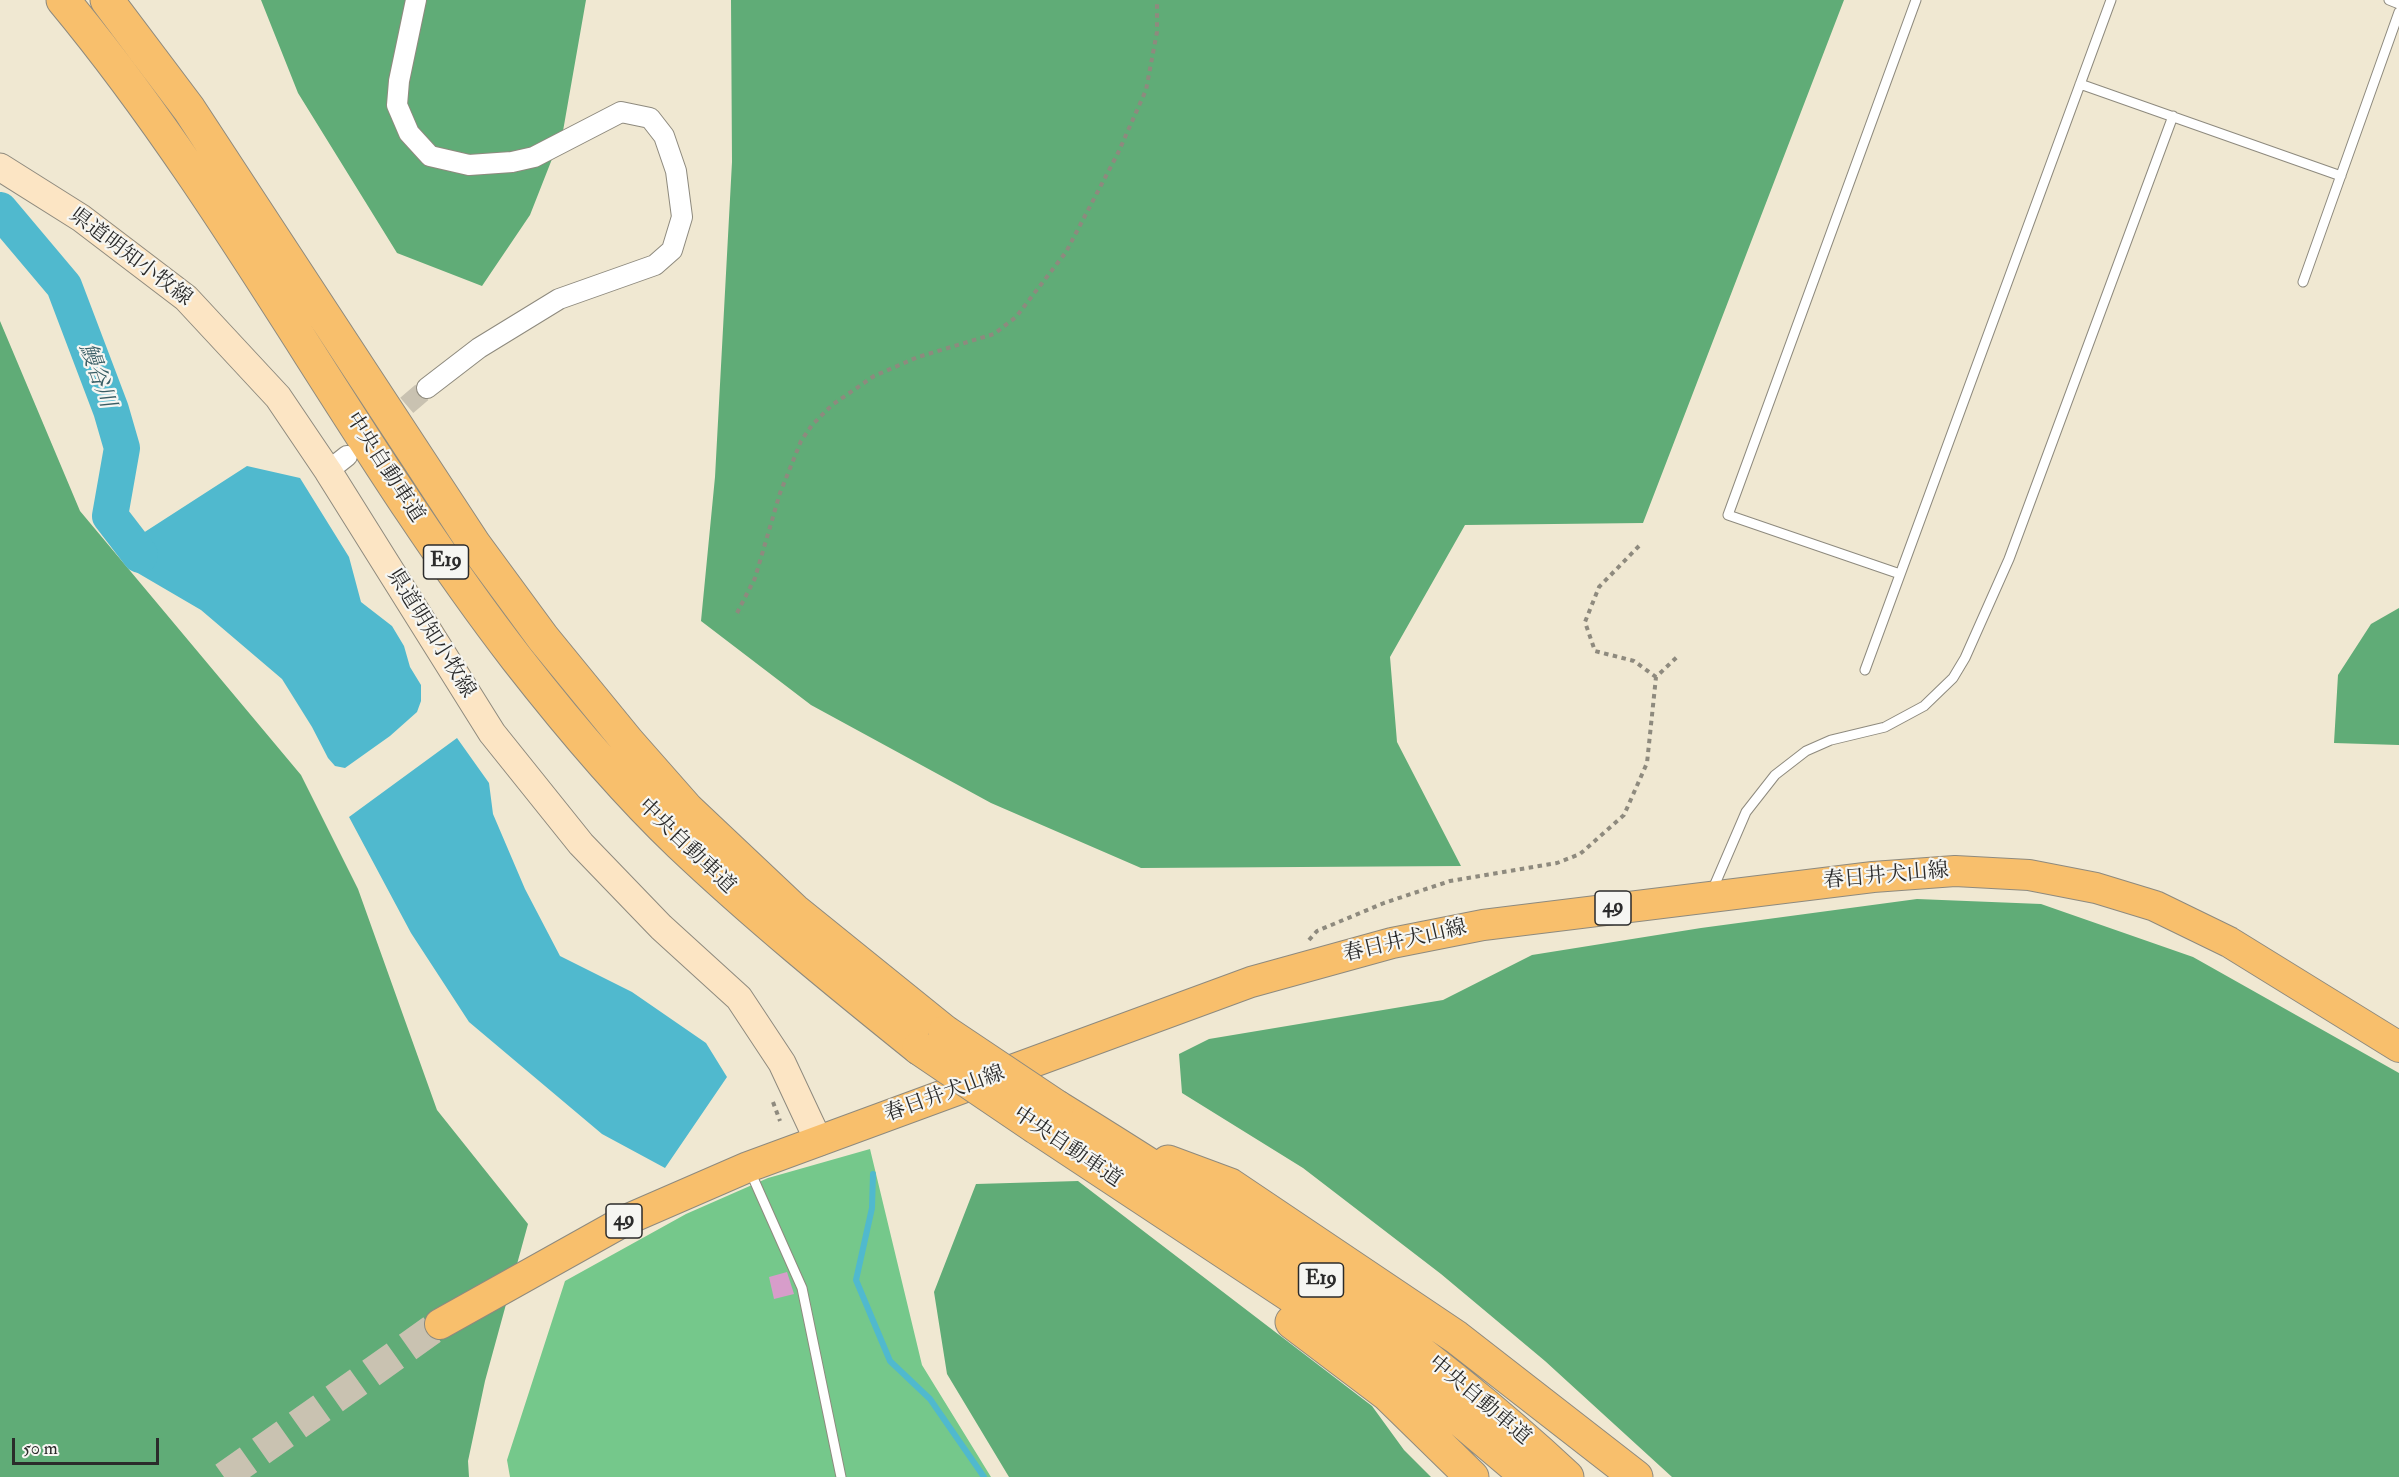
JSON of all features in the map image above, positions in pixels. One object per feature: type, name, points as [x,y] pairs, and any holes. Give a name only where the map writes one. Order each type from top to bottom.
[{"type":"highway","name":"中央自動車道","points":[[63,0],[102,47],[162,129],[276,300],[377,459],[449,566],[517,659],[598,757],[686,849],[784,940],[932,1040],[1410,1378],[1528,1477]]},
{"type":"highway","name":"中央自動車道","points":[[107,0],[189,109],[474,544],[550,647],[687,809],[932,1040]]},
{"type":"highway","name":"中央自動車道","points":[[1047,1123],[1110,1140],[1368,1314],[1444,1370],[1528,1440],[1567,1477]]},
{"type":"highway","points":[[1047,1123],[1050,1158],[1269,1303],[1387,1394],[1472,1477]]},
{"type":"highway","points":[[1110,1140],[1230,1185],[1456,1337],[1636,1477]]},
{"type":"main road","name":"県道明知小牧線","points":[[0,167],[81,218],[186,298],[338,463],[492,733],[581,844],[661,927],[739,998],[782,1063],[819,1142]]},
{"type":"main road","name":"春日井犬山線","points":[[441,1324],[626,1220],[748,1167],[1251,982],[1392,943],[1483,925],[1873,877],[1955,871],[2029,875],[2096,888],[2155,906],[2229,942],[2399,1047]]},
{"type":"street","points":[[416,0],[399,81],[397,105],[409,133],[430,156],[469,165],[512,162],[534,157],[621,112],[650,118],[664,136],[676,171],[682,217],[672,250],[655,265],[559,300],[479,348],[427,388]]},
{"type":"lane","points":[[1900,574],[1728,514],[1916,0]]},
{"type":"lane","points":[[1865,670],[2111,0]]},
{"type":"lane","points":[[2389,0],[2399,4]]},
{"type":"lane","points":[[2302,282],[2342,176],[2399,12]]},
{"type":"lane","points":[[2080,84],[2342,176]]},
{"type":"lane","points":[[1710,896],[1746,812],[1775,774],[1806,751],[1831,740],[1885,727],[1924,706],[1953,678],[1965,658],[2009,559],[2173,116]]},
{"type":"lane","points":[[748,1167],[802,1288],[841,1477]]},
{"type":"path","points":[[737,613],[755,578],[780,493],[801,441],[812,425],[832,405],[874,376],[918,357],[994,334],[1016,317],[1066,252],[1118,153],[1146,90],[1157,32],[1157,0]]},
{"type":"path","points":[[1639,546],[1599,587],[1585,621],[1595,651],[1634,661],[1656,677]]},
{"type":"path","points":[[1310,965],[1304,945],[1317,931],[1384,903],[1450,882],[1557,863],[1580,854],[1624,815],[1647,764],[1656,677],[1678,656]]},
{"type":"green space","points":[[261,0],[586,0],[563,131],[530,215],[482,286],[397,253],[298,93]]},
{"type":"green space","points":[[731,0],[1844,0],[1643,523],[1465,525],[1390,657],[1397,742],[1461,866],[1141,868],[991,803],[811,705],[701,621],[715,477],[732,162]]},
{"type":"green space","points":[[0,321],[80,511],[301,775],[358,889],[437,1110],[528,1224],[485,1381],[468,1461],[469,1477],[0,1477]]},
{"type":"green space","points":[[2399,608],[2399,745],[2334,743],[2338,675],[2371,624]]},
{"type":"green space","points":[[1917,899],[2041,904],[2193,957],[2399,1073],[2399,1477],[1672,1477],[1545,1361],[1441,1274],[1303,1168],[1182,1093],[1179,1054],[1209,1039],[1443,1000],[1532,955],[1701,928]]},
{"type":"green space","points":[[870,1149],[922,1365],[991,1477],[510,1477],[507,1460],[565,1281],[686,1214],[768,1178]]},
{"type":"green space","points":[[1078,1181],[1372,1406],[1404,1450],[1431,1477],[1009,1477],[947,1374],[934,1292],[976,1184]]},
{"type":"water","points":[[247,466],[300,478],[349,557],[361,602],[392,626],[404,646],[410,667],[421,685],[421,701],[417,712],[390,736],[345,768],[335,766],[328,758],[282,679],[201,610],[136,572],[123,546]]},
{"type":"water","points":[[457,738],[489,783],[493,814],[525,889],[560,956],[632,992],[706,1043],[727,1077],[665,1168],[602,1134],[469,1022],[411,933],[349,817]]},
{"type":"building","points":[[787,1272],[794,1294],[774,1299],[769,1277]]},
{"type":"waterway","name":"鰻谷川","points":[[0,210],[64,286],[111,410],[122,448],[110,516],[140,555]]},
{"type":"waterway","points":[[873,1174],[872,1208],[856,1280],[890,1361],[930,1399],[984,1477]]},
{"type":"tunnel","points":[[384,425],[427,388]]},
{"type":"tunnel","points":[[224,1477],[440,1324]]}]
